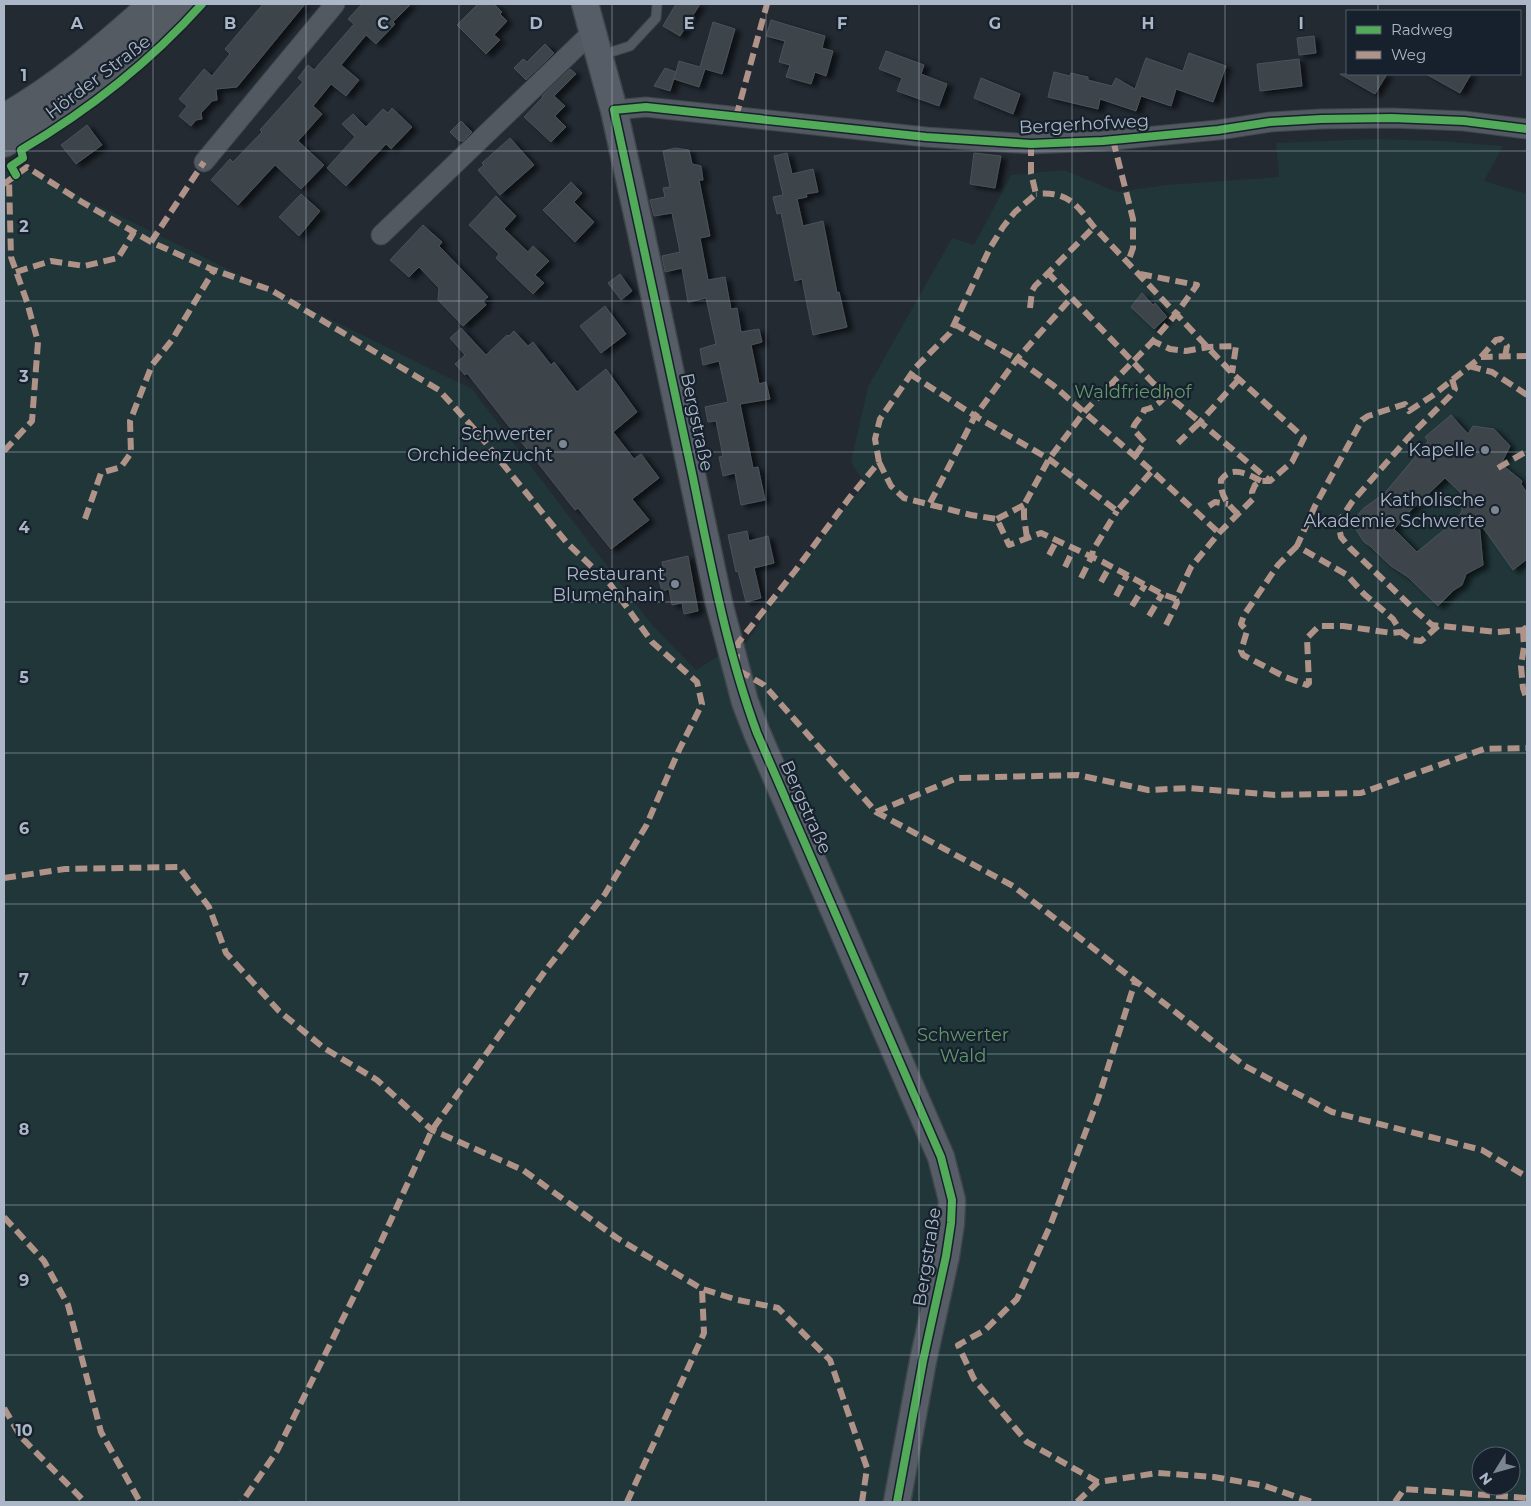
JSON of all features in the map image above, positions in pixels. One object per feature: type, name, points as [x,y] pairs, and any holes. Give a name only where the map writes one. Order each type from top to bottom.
[{"type":"main road","name":"Hörder Straße","points":[[4,118],[62,81],[109,44],[153,4]]},
{"type":"main road","name":"Hörder Straße","points":[[4,143],[51,115],[126,61],[185,4]]},
{"type":"main road","name":"Bergstraße","points":[[585,4],[614,110],[644,241],[720,603],[745,702],[927,1124],[941,1158],[952,1200],[949,1240],[923,1361],[897,1502]]},
{"type":"street","points":[[204,162],[335,4]]},
{"type":"street","points":[[381,235],[586,38],[597,45]]},
{"type":"street","name":"Bergerhofweg","points":[[614,110],[646,107],[926,137],[1031,144],[1104,141],[1218,130],[1270,122],[1321,119],[1401,118],[1464,121],[1527,129]]},
{"type":"lane","points":[[597,45],[630,46],[656,18],[657,4]]},
{"type":"green space","name":"Schwerter Wald","points":[[1375,139],[1441,141],[1503,146],[1484,181],[1527,194],[1527,1502],[4,1502],[4,172],[16,165],[472,389],[653,626],[696,670],[723,653],[746,643],[778,596],[851,499],[867,485],[851,462],[868,387],[952,238],[974,245],[1011,175],[1064,170],[1117,192],[1166,185],[1279,177],[1276,143]]},
{"type":"building","points":[[263,4],[305,4],[237,87],[216,89],[217,100],[212,101],[201,113],[202,119],[196,120],[191,126],[179,116],[187,106],[179,99],[204,69],[212,76],[230,54],[225,49]]},
{"type":"building","points":[[362,4],[411,4],[393,22],[395,24],[376,44],[366,35],[341,65],[359,80],[346,96],[331,84],[313,106],[322,114],[298,141],[324,165],[301,189],[275,165],[238,205],[211,180],[230,159],[233,162],[262,132],[260,130],[303,82],[298,78],[308,65],[314,70],[354,24],[348,19]]},
{"type":"building","points":[[478,4],[494,4],[507,21],[494,35],[500,40],[486,54],[457,25]]},
{"type":"building","points":[[676,4],[700,4],[680,36],[663,26]]},
{"type":"building","points":[[771,20],[825,36],[822,48],[833,51],[826,76],[815,72],[811,84],[786,77],[790,65],[779,62],[785,41],[766,36]]},
{"type":"building","points":[[713,22],[735,29],[722,74],[705,69],[699,87],[674,79],[679,61],[700,67]]},
{"type":"building","points":[[1314,36],[1316,53],[1299,55],[1297,38]]},
{"type":"building","points":[[545,44],[554,53],[526,80],[514,68],[523,59],[527,62]]},
{"type":"building","points":[[886,51],[924,65],[921,74],[947,84],[939,106],[897,91],[902,78],[879,69]]},
{"type":"building","points":[[1189,53],[1226,66],[1213,102],[1176,89],[1171,106],[1141,96],[1136,111],[1100,99],[1098,109],[1048,97],[1054,72],[1070,76],[1071,73],[1088,77],[1088,80],[1112,86],[1116,78],[1135,89],[1146,58],[1183,71]]},
{"type":"building","points":[[1299,59],[1302,86],[1260,91],[1257,64]]},
{"type":"building","points":[[665,68],[676,72],[670,91],[654,86]]},
{"type":"building","points":[[570,69],[576,74],[554,96],[565,106],[555,116],[566,127],[551,142],[524,117],[542,96]]},
{"type":"building","points":[[1340,74],[1386,75],[1375,94]]},
{"type":"building","points":[[1428,75],[1470,75],[1460,93]]},
{"type":"building","points":[[981,78],[1020,94],[1013,114],[974,98]]},
{"type":"building","points":[[392,108],[412,127],[391,149],[386,144],[346,186],[327,168],[355,137],[342,124],[353,114],[366,127],[383,109],[388,113]]},
{"type":"building","points":[[461,121],[472,132],[463,141],[459,141],[450,132]]},
{"type":"building","points":[[87,125],[102,145],[76,164],[61,145]]},
{"type":"building","points":[[510,138],[534,165],[500,195],[478,170],[484,165],[482,163]]},
{"type":"building","points":[[675,148],[689,150],[692,164],[701,166],[703,180],[699,180],[710,236],[700,238],[708,280],[725,277],[731,309],[737,308],[741,332],[759,329],[762,342],[751,345],[759,384],[766,382],[770,399],[740,404],[753,468],[758,467],[765,500],[741,505],[735,473],[723,476],[719,457],[723,456],[716,421],[708,422],[705,407],[728,402],[719,361],[703,365],[700,349],[716,344],[706,298],[688,302],[682,268],[665,272],[662,256],[680,252],[672,213],[654,216],[650,200],[665,197],[663,188],[670,187],[663,151]]},
{"type":"building","points":[[787,153],[792,174],[813,169],[818,192],[806,194],[807,197],[797,199],[803,226],[823,221],[837,293],[839,292],[847,327],[813,335],[802,279],[795,281],[781,213],[777,214],[773,197],[783,195],[774,156]]},
{"type":"building","points":[[974,153],[1001,156],[995,188],[970,184]]},
{"type":"building","points":[[571,182],[582,193],[574,202],[594,222],[575,242],[543,210]]},
{"type":"building","points":[[301,194],[320,211],[299,236],[279,217]]},
{"type":"building","points":[[496,196],[516,216],[504,229],[528,252],[533,246],[549,261],[535,275],[544,283],[533,294],[496,258],[499,254],[469,225]]},
{"type":"building","points":[[423,225],[442,242],[439,246],[488,297],[483,301],[486,305],[463,326],[438,300],[439,288],[419,267],[409,277],[390,260]]},
{"type":"building","points":[[620,274],[632,291],[621,300],[608,283]]},
{"type":"building","points":[[1142,293],[1153,305],[1155,303],[1167,317],[1154,329],[1131,307]]},
{"type":"building","points":[[605,306],[626,334],[601,353],[580,326]]},
{"type":"building","name":"Schwerter Orchideenzucht","points":[[461,328],[486,355],[507,335],[509,336],[514,331],[528,346],[533,342],[551,365],[554,362],[577,392],[606,369],[637,412],[613,432],[634,459],[641,454],[659,478],[632,499],[649,520],[611,549],[578,508],[575,510],[467,373],[465,375],[455,364],[465,355],[450,338]]},
{"type":"building","name":"Katholische Akademie Schwerte","points":[[1451,415],[1468,434],[1473,426],[1494,429],[1510,446],[1501,464],[1522,481],[1521,484],[1527,493],[1527,559],[1513,570],[1479,522],[1483,565],[1466,574],[1462,585],[1454,590],[1438,606],[1408,577],[1391,566],[1364,542],[1351,522],[1364,508],[1385,493],[1428,441],[1425,437]],"holes":[[[1445,478],[1461,493],[1462,511],[1454,524],[1450,525],[1417,552],[1394,529]]]},
{"type":"building","points":[[747,531],[749,541],[768,536],[774,563],[754,568],[761,598],[746,602],[738,571],[736,572],[728,535]]},
{"type":"building","name":"Restaurant Blumenhain","points":[[688,556],[698,611],[684,614],[682,603],[672,605],[669,589],[662,591],[658,577],[664,576],[662,562]]},
{"type":"marked path","points":[[736,117],[767,4]]},
{"type":"marked path","points":[[1113,140],[1133,219],[1133,248],[1128,262]]},
{"type":"marked path","points":[[1031,144],[1031,173],[1036,194],[1015,212],[990,248],[950,333],[916,367],[880,419],[875,439],[879,462],[738,643],[736,669],[764,685],[876,812],[1013,886],[1245,1066],[1332,1112],[1482,1150],[1527,1177]]},
{"type":"marked path","points":[[151,242],[204,162]]},
{"type":"marked path","points":[[4,184],[27,167],[151,242],[211,269],[271,290],[439,390],[476,431],[567,543],[610,584],[652,642],[697,682],[702,704],[679,750],[646,826],[605,894],[545,971],[432,1130],[379,1246],[277,1451],[242,1502]]},
{"type":"marked path","points":[[4,451],[32,421],[38,342],[27,302],[11,257],[9,180]]},
{"type":"marked path","points":[[879,462],[891,486],[904,498],[971,515],[997,519],[1009,545],[1041,533],[1103,562],[1162,594],[1176,599],[1191,567],[1219,533],[1253,499],[1252,492],[1255,485],[1261,481],[1270,481],[1292,462],[1304,438],[1232,373],[1076,206],[1064,197],[1036,194]]},
{"type":"marked path","points":[[1030,308],[1032,291],[1035,286],[1094,227]]},
{"type":"marked path","points":[[16,272],[51,261],[84,266],[118,258],[134,232]]},
{"type":"marked path","points":[[85,519],[101,473],[121,467],[131,453],[130,421],[152,365],[172,340],[214,270]]},
{"type":"marked path","points":[[1047,272],[1153,383],[1200,422],[1178,443]]},
{"type":"marked path","points":[[1140,274],[1197,285],[1153,341],[1170,349],[1186,351],[1209,347],[1236,346],[1232,373]]},
{"type":"marked path","points":[[930,503],[975,416],[1017,359],[1071,298]]},
{"type":"marked path","points":[[954,324],[1017,359],[1054,386],[1152,471],[1219,533]]},
{"type":"marked path","points":[[1481,357],[1496,340],[1501,339],[1507,346],[1505,357]]},
{"type":"marked path","points":[[1027,538],[1024,505],[1049,459],[1085,411],[1153,341]]},
{"type":"marked path","points":[[1438,626],[1421,641],[1412,640],[1401,632],[1393,619],[1364,594],[1347,575],[1297,546],[1315,506],[1362,420],[1368,416],[1405,404],[1409,411],[1432,396],[1481,357],[1527,356]]},
{"type":"marked path","points":[[1469,366],[1492,372],[1527,395]]},
{"type":"marked path","points":[[910,374],[975,416],[1049,459],[1117,511],[1152,471]]},
{"type":"marked path","points":[[1239,379],[1200,422],[1270,481]]},
{"type":"marked path","points":[[1452,379],[1455,389],[1450,396],[1409,437],[1352,502],[1338,523],[1341,537],[1350,548],[1432,625],[1497,632],[1523,630],[1527,627]]},
{"type":"marked path","points":[[1135,456],[1145,442],[1133,429],[1134,426],[1144,410],[1154,406],[1167,395]]},
{"type":"marked path","points":[[1498,468],[1527,451]]},
{"type":"marked path","points":[[1238,514],[1225,499],[1221,480],[1225,475],[1240,472],[1261,481]]},
{"type":"marked path","points":[[1209,506],[1215,502],[1228,504]]},
{"type":"marked path","points":[[997,519],[1024,505]]},
{"type":"marked path","points":[[1081,578],[1093,550],[1117,511]]},
{"type":"marked path","points":[[1049,555],[1057,540]]},
{"type":"marked path","points":[[1297,546],[1278,565],[1244,615],[1241,624],[1247,631],[1241,651],[1243,655],[1285,677],[1307,685],[1309,683],[1307,638],[1319,626],[1343,626],[1392,633],[1401,632]]},
{"type":"marked path","points":[[1065,567],[1074,548]]},
{"type":"marked path","points":[[1101,582],[1110,566]]},
{"type":"marked path","points":[[1116,596],[1127,575]]},
{"type":"marked path","points":[[1132,606],[1145,585]]},
{"type":"marked path","points":[[1149,616],[1162,594]]},
{"type":"marked path","points":[[1166,625],[1177,603],[1176,599]]},
{"type":"marked path","points":[[1523,630],[1524,647],[1521,666],[1523,688],[1527,700]]},
{"type":"marked path","points":[[876,812],[957,778],[1078,775],[1148,790],[1189,788],[1275,795],[1361,793],[1484,749],[1527,748]]},
{"type":"marked path","points":[[4,878],[65,869],[179,867],[209,907],[226,953],[279,1011],[324,1048],[377,1080],[432,1130],[523,1170],[617,1238],[702,1289],[738,1300],[778,1308],[830,1360],[867,1468],[862,1502]]},
{"type":"marked path","points":[[1098,1482],[1027,1442],[974,1379],[958,1345],[985,1330],[1017,1299],[1050,1226],[1098,1099],[1135,982]]},
{"type":"marked path","points":[[4,1217],[44,1261],[68,1305],[101,1432],[140,1502]]},
{"type":"marked path","points":[[627,1502],[704,1333],[702,1289]]},
{"type":"marked path","points":[[4,1408],[21,1437],[85,1502]]},
{"type":"marked path","points":[[1077,1502],[1098,1482],[1158,1473],[1214,1477],[1265,1486],[1312,1502]]},
{"type":"marked path","points":[[1395,1502],[1404,1489],[1527,1498]]},
{"type":"cycle path","points":[[16,175],[11,166],[23,158],[21,150],[71,119],[117,84],[161,46],[202,4]]},
{"type":"cycle path","points":[[897,1502],[923,1361],[946,1256],[952,1200],[941,1157],[757,733],[736,669],[712,571],[614,110],[646,107],[926,137],[1031,144],[1103,141],[1218,130],[1270,122],[1321,119],[1392,118],[1464,121],[1527,129]]},
{"type":"place","name":"Schwerter Orchideenzucht","points":[[563,444]]},
{"type":"place","name":"Kapelle","points":[[1485,450]]},
{"type":"place","name":"Katholische Akademie Schwerte","points":[[1495,510]]},
{"type":"place","name":"Restaurant Blumenhain","points":[[675,584]]},
{"type":"park label","name":"Waldfriedhof","points":[[1133,392]]}]
